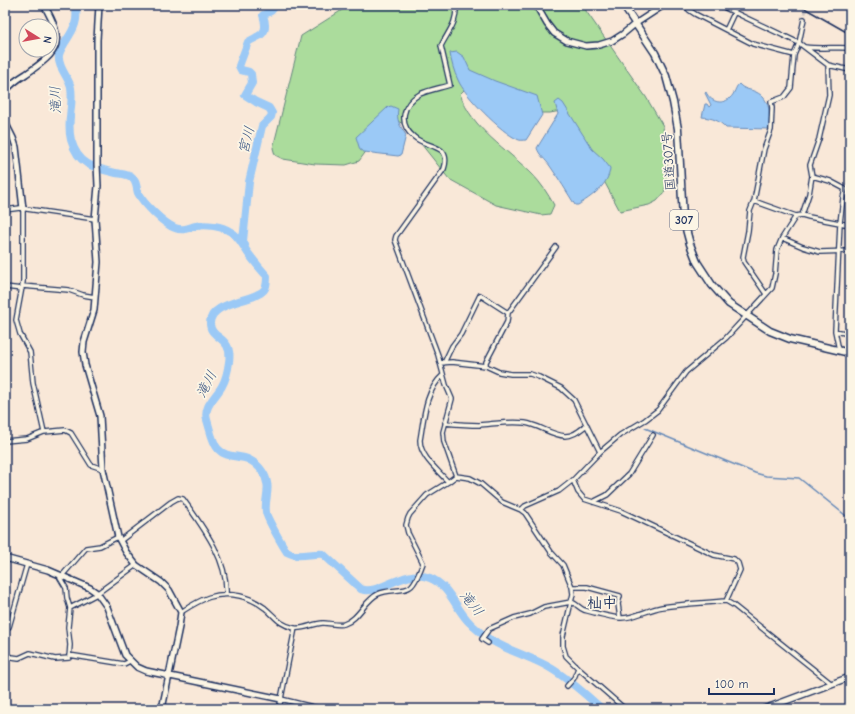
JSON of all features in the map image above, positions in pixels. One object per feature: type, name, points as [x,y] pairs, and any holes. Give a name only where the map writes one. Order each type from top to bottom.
[{"type":"highway","name":"国道307号","points":[[623,5],[655,53],[666,76],[678,129],[683,218],[690,244],[697,262],[712,285],[729,304],[770,331],[783,336],[850,353]]},
{"type":"main road","points":[[764,709],[850,677]]},
{"type":"street","points":[[5,92],[11,84],[43,62],[53,51],[56,39],[55,28],[44,5]]},
{"type":"street","points":[[99,5],[97,40],[98,186],[95,219],[98,262],[93,313],[84,342],[83,352],[85,365],[100,416],[103,469],[119,539],[126,552],[136,565],[161,582],[169,590],[180,612],[179,627],[162,709]]},
{"type":"street","points":[[456,5],[455,21],[441,46],[450,85],[416,97],[406,109],[404,120],[405,125],[415,138],[442,152],[446,160],[444,169],[396,236],[395,240],[442,363],[443,375],[452,399],[443,432],[444,442],[456,476]]},
{"type":"street","points":[[536,5],[554,33],[567,41],[581,46],[599,45],[612,41],[664,5]]},
{"type":"street","points":[[685,5],[695,14],[753,44],[794,55]]},
{"type":"street","points":[[719,5],[799,43],[828,65],[850,70]]},
{"type":"street","points":[[726,30],[734,13]]},
{"type":"street","points":[[766,294],[744,262],[743,257],[750,211],[754,201],[764,149],[771,130],[771,102],[784,97],[791,88],[794,55],[799,43],[804,20]]},
{"type":"street","points":[[803,47],[850,48]]},
{"type":"street","points":[[802,215],[809,194],[812,176],[810,164],[819,139],[829,95],[828,65]]},
{"type":"street","points":[[5,122],[16,147],[23,209],[22,288],[16,320],[20,334],[30,352],[33,383],[44,432]]},
{"type":"street","points":[[812,176],[830,181],[845,189],[838,251],[835,331],[840,351]]},
{"type":"street","points":[[754,201],[796,216],[802,215],[850,225]]},
{"type":"street","points":[[5,210],[20,208],[95,219]]},
{"type":"street","points":[[521,510],[525,506],[559,491],[573,480],[600,452],[620,436],[651,416],[658,410],[686,372],[726,338],[766,294],[773,284],[777,250],[782,238],[796,216]]},
{"type":"street","points":[[782,238],[820,252],[850,251]]},
{"type":"street","points":[[486,366],[486,362],[507,322],[508,313],[556,247]]},
{"type":"street","points":[[5,287],[69,290],[95,297]]},
{"type":"street","points":[[442,363],[461,334],[480,296],[508,313]]},
{"type":"street","points":[[835,331],[850,334]]},
{"type":"street","points":[[442,363],[452,362],[486,366],[499,372],[511,374],[530,374],[561,388],[574,400],[600,452]]},
{"type":"street","points":[[443,375],[431,390],[427,401],[420,446],[434,468],[448,482]]},
{"type":"street","points":[[445,423],[478,425],[502,422],[525,423],[555,434],[566,436],[574,434],[587,425]]},
{"type":"street","points":[[5,441],[27,439],[44,432],[61,430],[69,431],[72,433],[91,465],[103,469]]},
{"type":"street","points":[[593,502],[607,495],[629,474],[653,435]]},
{"type":"street","points":[[180,612],[192,604],[217,594],[226,594],[246,598],[255,602],[265,608],[274,619],[295,628],[323,623],[342,625],[349,622],[377,594],[389,590],[405,590],[410,587],[423,564],[408,533],[406,525],[410,514],[427,494],[456,476],[470,478],[481,484],[502,502],[525,513],[551,552],[563,565],[567,572],[573,594],[565,626],[563,646],[566,656],[625,709]]},
{"type":"street","points":[[573,480],[578,492],[584,499],[621,511],[714,555],[734,559],[738,563],[740,570],[726,601]]},
{"type":"street","points":[[5,656],[19,658],[30,653],[59,660],[69,658],[70,645],[68,627],[70,608],[66,588],[60,578],[86,548],[100,546],[119,539],[178,498],[183,499],[203,528],[221,562],[227,588],[226,594]]},
{"type":"street","points":[[5,558],[48,570],[90,588],[97,593],[107,607],[125,655],[137,667],[146,671],[321,709]]},
{"type":"street","points":[[5,627],[9,627],[27,564]]},
{"type":"street","points":[[70,608],[97,593],[136,565]]},
{"type":"street","points":[[572,587],[587,587],[620,596],[618,604],[620,618]]},
{"type":"street","points":[[488,643],[482,639],[488,630],[514,618],[530,614],[544,607],[571,602],[585,610],[620,618],[662,607],[726,601],[832,684]]},
{"type":"street","points":[[279,709],[295,628]]},
{"type":"street","points":[[69,655],[124,664],[130,661]]},
{"type":"street","points":[[567,685],[574,678],[578,668]]},
{"type":"green space","points":[[350,5],[585,5],[586,11],[646,97],[663,126],[668,175],[664,193],[657,201],[649,205],[620,211],[567,112],[537,113],[466,88],[460,94],[473,118],[491,138],[538,181],[554,205],[550,214],[541,215],[496,205],[449,179],[406,125],[397,121],[373,142],[359,161],[346,165],[315,164],[283,159],[275,155],[273,148],[301,36]]},
{"type":"water","points":[[457,52],[464,57],[470,70],[495,81],[537,96],[542,115],[526,140],[518,140],[510,135],[493,122],[475,104],[462,87],[455,74],[450,53]]},
{"type":"water","points":[[739,84],[761,95],[767,103],[770,118],[769,129],[726,128],[715,120],[702,117],[705,104],[709,107],[711,105],[705,93],[706,92],[713,100],[723,102],[732,96]]},
{"type":"water","points":[[559,100],[563,103],[592,149],[610,168],[609,174],[603,185],[594,194],[578,205],[575,205],[537,148],[558,114],[555,103]]},
{"type":"water","points":[[391,106],[398,109],[399,123],[406,135],[401,155],[398,156],[364,152],[360,150],[356,137],[388,107]]},
{"type":"waterway","name":"滝川","points":[[75,5],[75,24],[61,50],[59,59],[61,68],[71,88],[72,101],[69,126],[71,140],[78,155],[94,167],[131,177],[134,180],[138,193],[144,202],[154,213],[170,226],[186,229],[200,225],[209,225],[223,228],[231,232],[239,239],[259,268],[267,276],[266,287],[259,294],[224,306],[212,316],[210,324],[211,329],[228,347],[229,362],[225,380],[208,406],[206,415],[213,439],[218,449],[228,455],[245,458],[257,465],[262,471],[268,487],[266,512],[275,532],[287,552],[294,555],[323,554],[361,589],[376,589],[410,576],[430,578],[448,592],[465,618],[486,637],[502,646],[536,660],[559,673],[602,709]]},
{"type":"waterway","name":"宮川","points":[[245,245],[243,241],[249,182],[262,126],[271,117],[272,113],[269,108],[245,95],[252,83],[251,74],[241,70],[239,66],[248,42],[260,36],[264,32],[265,24],[263,15],[271,11],[276,5]]},
{"type":"waterway","points":[[645,428],[755,473],[766,476],[799,478],[850,519]]},
{"type":"tunnel","points":[[804,19],[806,5]]},
{"type":"railway","points":[[799,5],[850,34]]},
{"type":"district","name":"杣中","points":[[602,603]]}]
